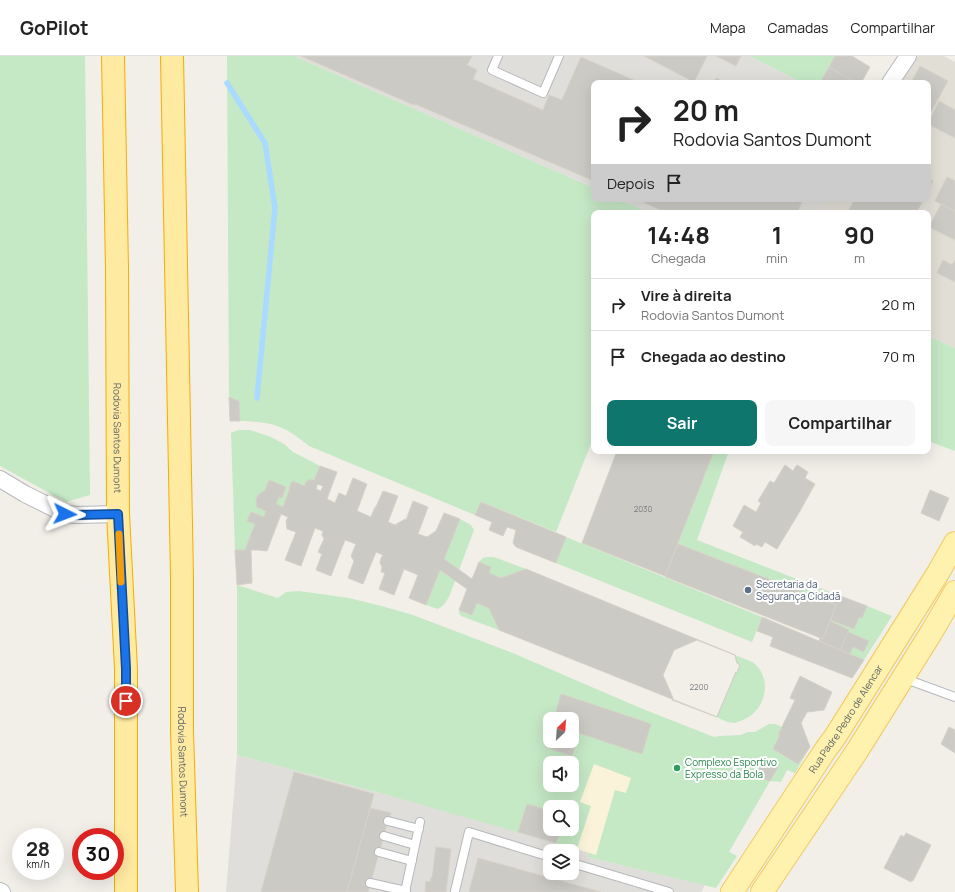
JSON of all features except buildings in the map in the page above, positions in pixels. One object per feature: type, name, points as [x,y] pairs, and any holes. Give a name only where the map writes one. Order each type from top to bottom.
[{"type":"highway","name":"Rodovia Santos Dumont","points":[[113,56],[117,276],[118,514],[126,669],[126,892]]},
{"type":"highway","name":"Rodovia Santos Dumont","points":[[172,56],[182,569],[182,731],[187,892]]},
{"type":"main road","name":"Rua Padre Pedro de Alencar","points":[[732,892],[835,737],[938,573],[955,543]]},
{"type":"main road","points":[[762,892],[857,751],[955,592]]},
{"type":"main road","points":[[874,675],[899,684]]},
{"type":"main road","points":[[835,737],[857,751]]},
{"type":"street","points":[[892,80],[908,56]]},
{"type":"street","points":[[0,480],[65,514],[118,514]]},
{"type":"lane","points":[[498,56],[492,70],[543,93],[559,56]]},
{"type":"lane","points":[[899,684],[955,697]]},
{"type":"lane","points":[[370,883],[406,891],[419,825],[388,821]]},
{"type":"lane","points":[[455,891],[469,832],[543,855]]},
{"type":"lane","points":[[384,836],[415,845]]},
{"type":"lane","points":[[379,852],[412,861]]},
{"type":"lane","points":[[579,865],[669,892]]},
{"type":"shaded area","points":[[294,56],[749,56],[797,80],[591,80],[591,187]]},
{"type":"shaded area","points":[[918,56],[944,56],[955,62],[955,348],[931,337],[931,210],[819,210],[824,202],[931,202],[931,80],[903,80]]},
{"type":"shaded area","points":[[625,202],[824,202],[819,210],[643,210]]},
{"type":"shaded area","points":[[237,755],[456,814],[558,844],[543,844],[543,880],[579,880],[579,850],[589,853],[588,857],[705,885],[701,892],[226,892]]},
{"type":"green space","points":[[0,56],[85,56],[90,495],[66,502],[0,466]]},
{"type":"green space","points":[[227,56],[294,56],[591,187],[591,202],[625,202],[643,210],[591,210],[591,444],[556,532],[482,502],[475,515],[309,446],[285,429],[261,422],[240,421],[239,401],[229,397]]},
{"type":"green space","points":[[749,56],[835,56],[822,80],[797,80]]},
{"type":"green space","points":[[931,337],[955,348],[955,451],[931,442]]},
{"type":"green space","points":[[238,430],[250,430],[271,437],[284,444],[293,452],[320,466],[314,480],[308,480],[305,486],[292,481],[283,507],[276,504],[279,497],[282,498],[286,487],[269,480],[265,490],[258,495],[256,499],[257,507],[266,511],[264,517],[251,512],[248,521],[255,524],[245,550],[235,550],[231,433]]},
{"type":"green space","points":[[713,454],[728,454],[697,540],[835,594],[832,603],[678,544]]},
{"type":"green space","points":[[460,519],[471,525],[474,530],[459,570],[444,559]]},
{"type":"green space","points":[[566,537],[762,617],[752,642],[556,563]]},
{"type":"green space","points":[[494,557],[526,569],[501,578],[489,573],[491,567],[479,562],[483,558]]},
{"type":"green space","points":[[440,570],[455,581],[447,601],[438,609],[426,605]]},
{"type":"green space","points":[[237,585],[278,598],[286,592],[299,591],[349,598],[413,615],[515,654],[638,707],[714,737],[741,735],[748,732],[755,732],[769,724],[775,724],[782,727],[773,749],[798,764],[810,747],[795,773],[787,770],[781,782],[770,781],[729,852],[737,856],[716,888],[588,857],[589,853],[579,850],[579,844],[559,844],[380,793],[237,755]]},
{"type":"green space","points":[[477,603],[489,608],[499,630],[461,616],[459,610],[472,615]]},
{"type":"green space","points":[[867,606],[892,616],[864,660],[850,654],[853,647],[865,652],[869,641],[848,632],[830,621],[831,620],[854,629],[859,617],[862,618]]},
{"type":"green space","points":[[735,655],[755,664],[761,671],[765,687],[764,695],[757,710],[751,716],[735,723],[717,717],[740,665],[737,663]]},
{"type":"sand","points":[[594,764],[631,778],[626,793],[615,790],[596,855],[579,850],[579,844],[591,806],[580,802]]},
{"type":"waterway","points":[[227,83],[265,143],[275,208],[257,398]]},
{"type":"slow traffic","points":[[119,534],[121,582]]},
{"type":"place","name":"Secretaria da Segurança Cidadã","points":[[748,590]]},
{"type":"place","name":"Complexo Esportivo Expresso da Bola","points":[[677,768]]},
{"type":"route","points":[[65,514],[118,514],[126,669],[126,701]]}]
